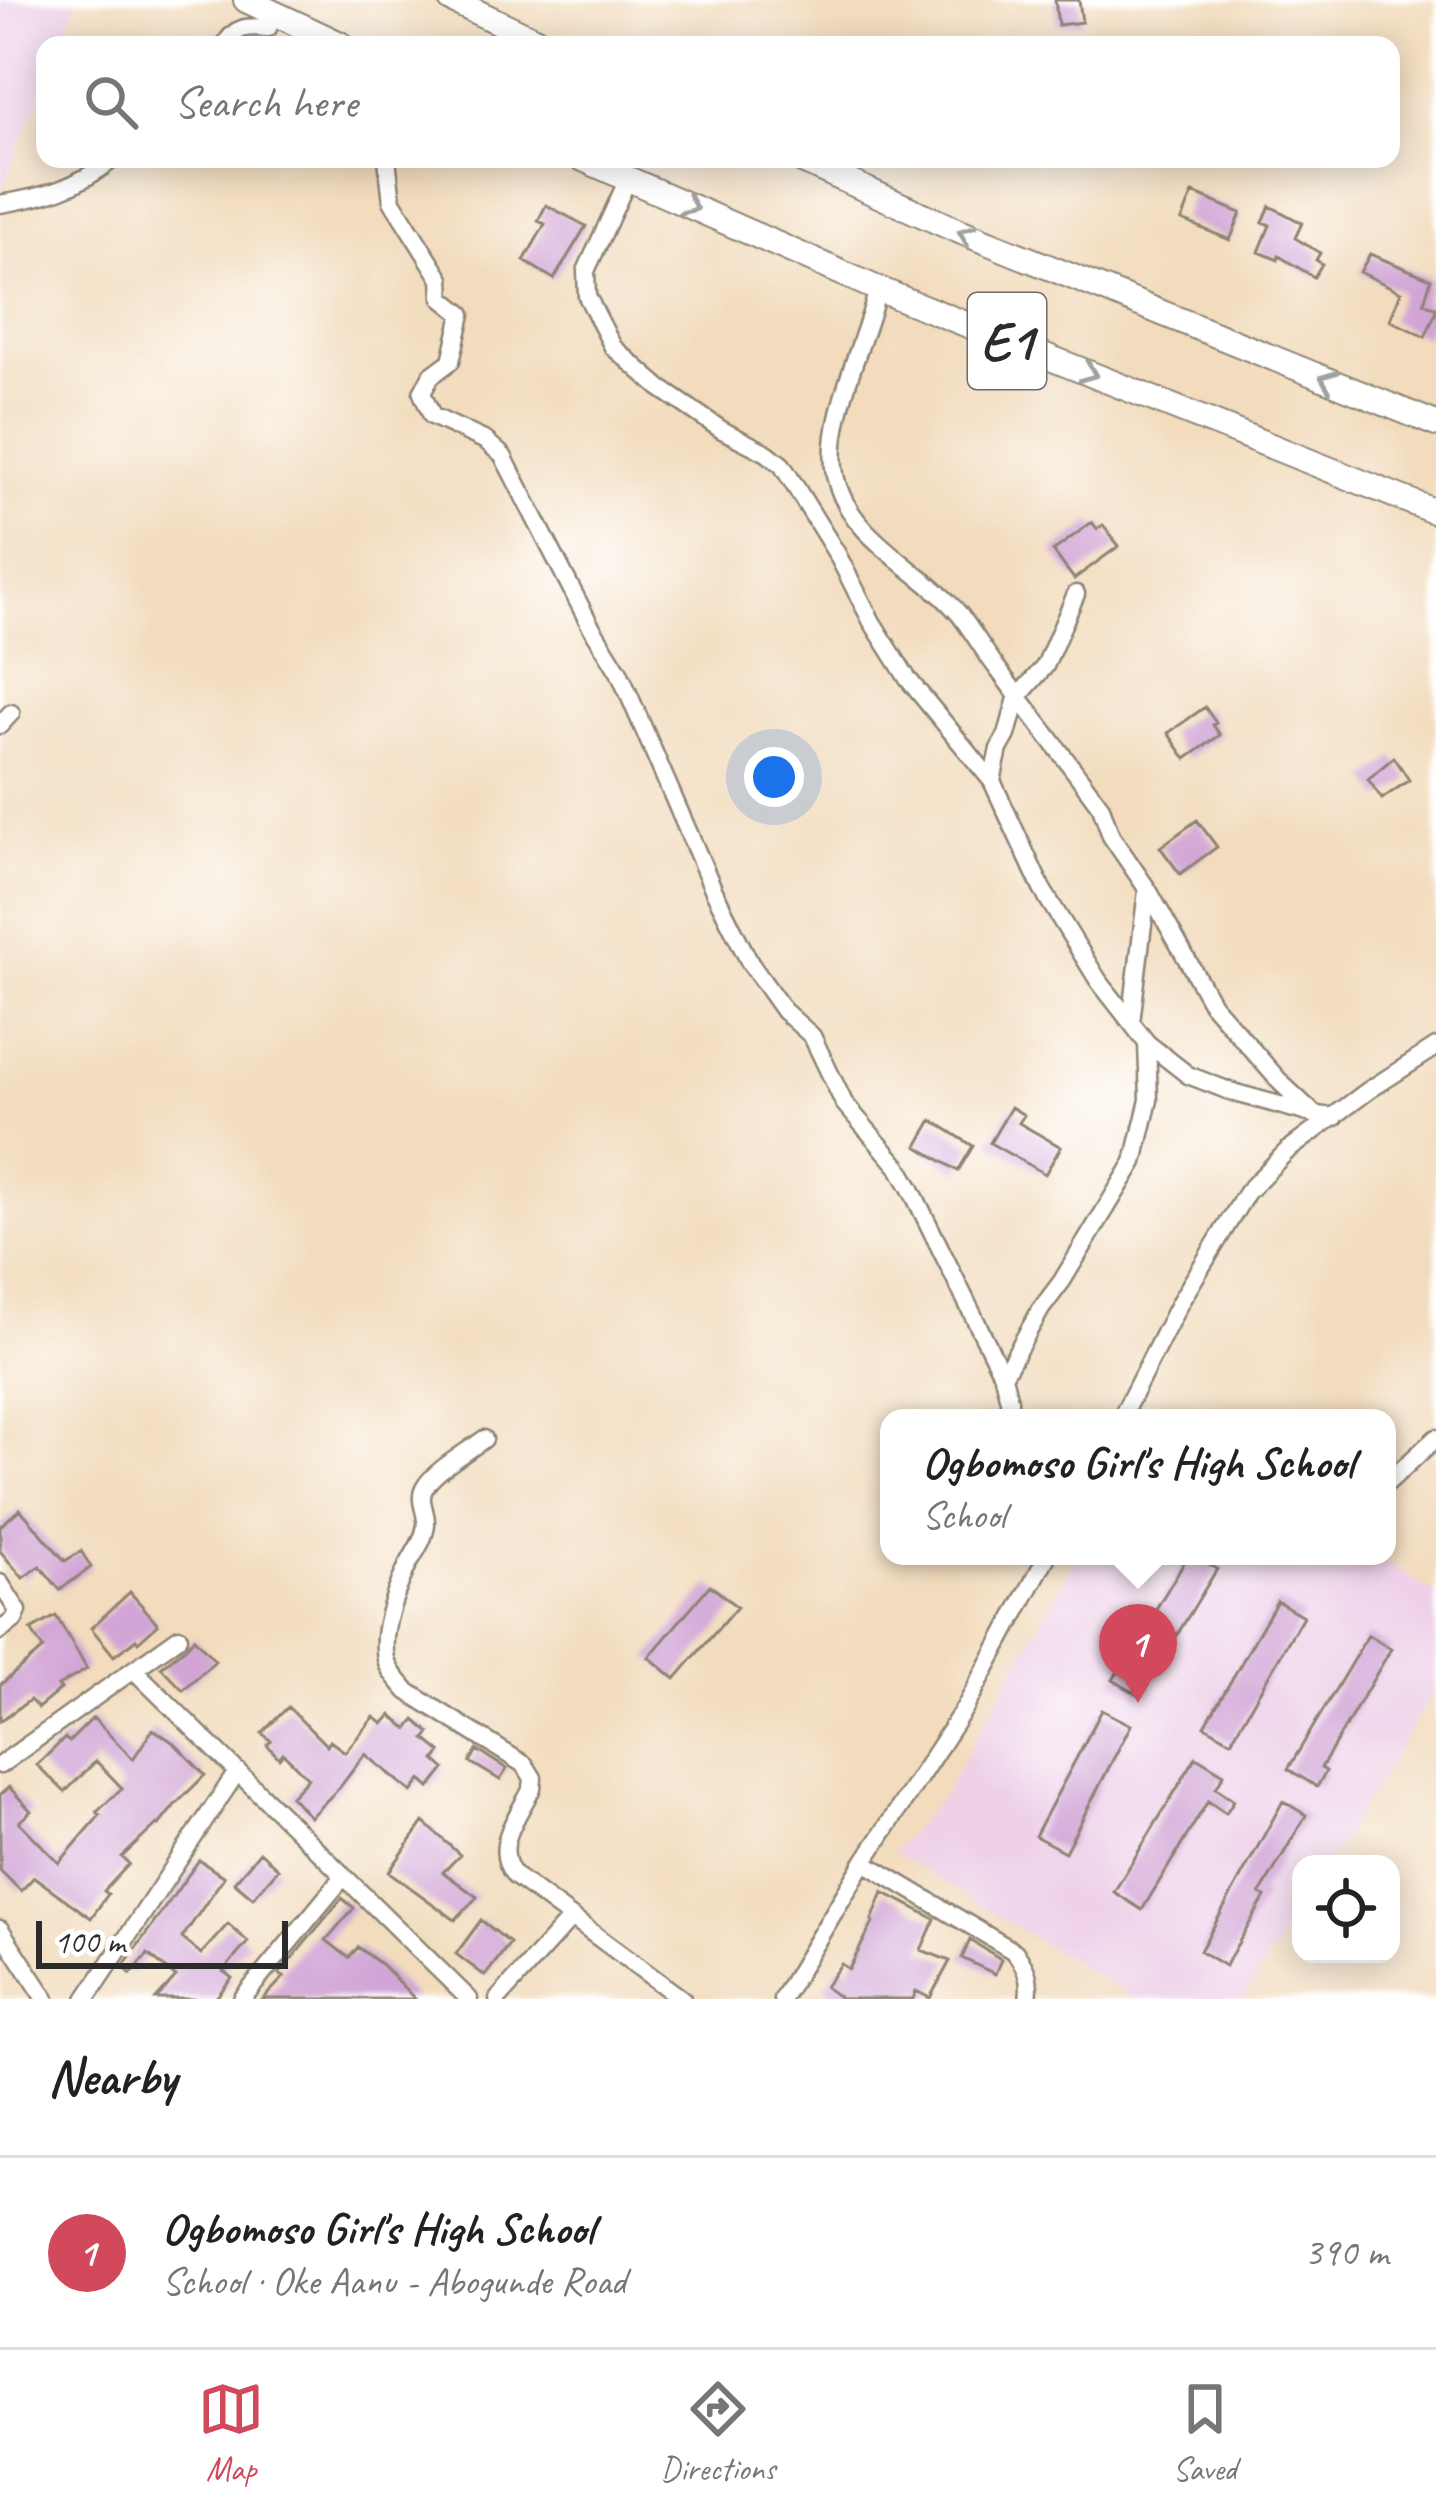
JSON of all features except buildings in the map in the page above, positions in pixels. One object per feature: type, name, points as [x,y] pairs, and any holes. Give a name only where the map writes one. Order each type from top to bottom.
[{"type":"highway","points":[[246,0],[323,36]]},
{"type":"highway","points":[[451,0],[528,36]]},
{"type":"highway","name":"E1","points":[[603,168],[878,289],[1436,512]]},
{"type":"highway","name":"E1","points":[[818,168],[952,228],[1436,424]]},
{"type":"street","points":[[230,36],[240,28],[268,28],[275,14]]},
{"type":"street","points":[[0,204],[48,196],[101,168]]},
{"type":"street","points":[[388,168],[392,201],[440,279],[442,298],[462,314],[451,361],[431,376],[422,393],[433,416],[486,441],[503,456],[628,690],[714,892],[750,963],[784,1011],[812,1036],[844,1103],[898,1166],[1004,1376],[1010,1409]]},
{"type":"street","points":[[628,179],[586,271],[587,296],[613,347],[660,388],[782,465],[908,679],[992,782],[1042,890],[1098,980],[1148,1043],[1188,1075],[1232,1092],[1335,1117]]},
{"type":"street","points":[[878,289],[849,376],[837,432],[834,470],[843,503],[882,547],[960,615],[1101,806],[1111,836],[1148,890],[1212,1004],[1282,1084],[1316,1115]]},
{"type":"street","points":[[992,782],[1019,695],[1045,666],[1076,594]]},
{"type":"street","points":[[1131,1022],[1148,890]]},
{"type":"street","points":[[1004,1376],[1134,1162],[1149,1100],[1148,1043]]},
{"type":"street","points":[[1126,1409],[1180,1302],[1247,1192],[1287,1151],[1436,1046]]},
{"type":"street","points":[[1396,1475],[1436,1438]]},
{"type":"street","points":[[484,1439],[422,1490],[426,1524],[393,1602],[386,1661],[407,1690],[525,1765],[533,1778],[503,1846],[506,1865],[515,1876],[682,1999]]},
{"type":"street","points":[[782,1999],[966,1706],[1040,1565]]},
{"type":"street","points":[[0,1583],[19,1611],[0,1631]]},
{"type":"street","points":[[0,1765],[179,1637]]},
{"type":"street","points":[[134,1670],[470,1999]]},
{"type":"street","points":[[86,1999],[237,1772]]},
{"type":"street","points":[[864,1862],[1015,1952],[1031,1981],[1028,1999]]},
{"type":"street","points":[[242,1999],[344,1876]]},
{"type":"street","points":[[498,1999],[571,1918]]},
{"type":"street","points":[[0,1929],[46,1999]]},
{"type":"shaded area","points":[[0,0],[78,0],[64,36],[36,36],[36,105],[0,195]]},
{"type":"shaded area","points":[[1072,1565],[1127,1569],[1136,1565],[1391,1565],[1436,1595],[1436,1688],[1333,1855],[1292,1855],[1292,1920],[1243,1999],[1134,1999],[893,1852],[945,1793]]},
{"type":"place","name":"Ogbomoso Girl's High School","points":[[1138,1703]]}]
